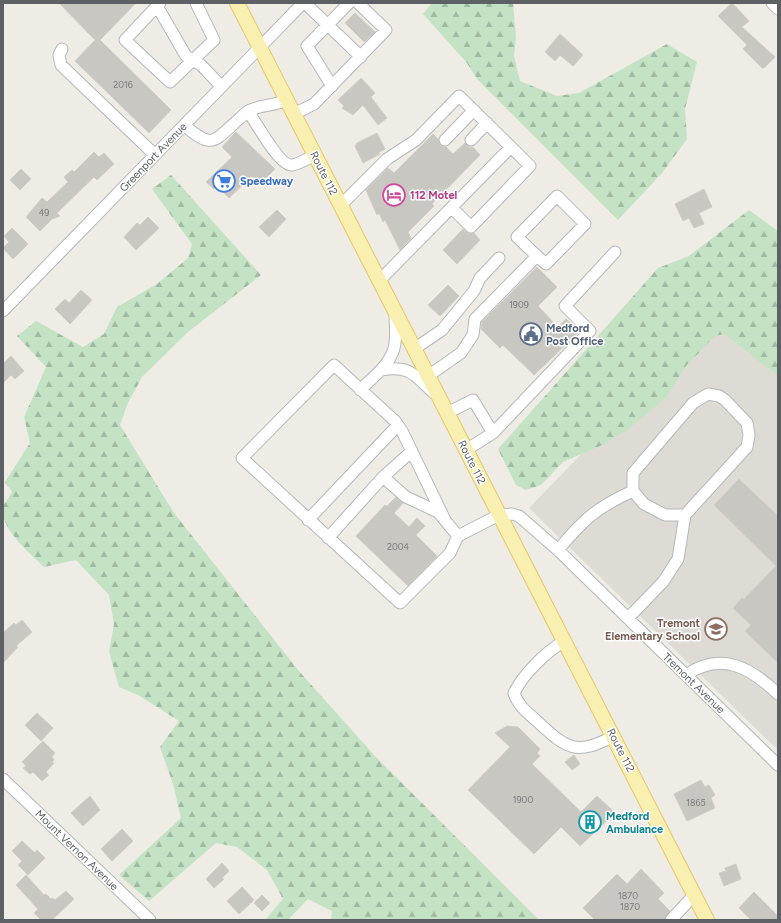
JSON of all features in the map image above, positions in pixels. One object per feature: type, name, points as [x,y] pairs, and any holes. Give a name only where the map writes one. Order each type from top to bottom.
[{"type":"main road","name":"Route 112","points":[[237,3],[707,920]]},
{"type":"street","points":[[196,3],[214,40],[193,60],[170,82],[125,40],[159,4],[186,56],[193,60],[201,66],[221,86]]},
{"type":"street","points":[[304,3],[361,56]]},
{"type":"street","name":"Greenport Avenue","points":[[3,311],[221,86],[304,3]]},
{"type":"street","points":[[332,86],[307,46],[349,3]]},
{"type":"street","points":[[294,114],[314,104],[386,30],[358,3]]},
{"type":"street","points":[[772,3],[778,9]]},
{"type":"street","points":[[62,49],[59,55],[62,64],[155,155]]},
{"type":"street","points":[[341,205],[387,159],[416,140],[459,96],[530,166],[471,227],[452,208]]},
{"type":"street","points":[[184,125],[197,137],[204,141],[209,141],[218,138],[248,111],[276,105],[287,100]]},
{"type":"street","points":[[445,140],[474,110]]},
{"type":"street","points":[[248,111],[278,157],[287,164],[292,165],[315,155]]},
{"type":"street","points":[[471,140],[487,124]]},
{"type":"street","points":[[379,281],[511,147]]},
{"type":"street","points":[[557,196],[585,224],[546,264],[537,256],[517,238],[557,196]]},
{"type":"street","points":[[466,450],[493,433],[590,331],[565,306],[615,252]]},
{"type":"street","points":[[428,376],[461,353],[473,335],[475,319],[537,256]]},
{"type":"street","points":[[414,349],[442,330],[474,291],[480,278],[499,258]]},
{"type":"street","points":[[360,390],[381,370],[394,348],[395,312]]},
{"type":"street","points":[[445,520],[398,425],[334,365],[242,458],[400,603],[450,552],[458,536],[499,515]]},
{"type":"street","points":[[381,370],[396,368],[411,372],[439,397]]},
{"type":"street","points":[[628,618],[663,582],[678,559],[685,515],[747,447],[749,435],[747,423],[725,400],[719,396],[708,394],[693,403],[633,473],[633,491],[644,504],[665,515],[685,515]]},
{"type":"street","points":[[447,413],[473,400],[493,433]]},
{"type":"street","points":[[308,520],[398,425]]},
{"type":"street","points":[[328,538],[383,476],[412,451]]},
{"type":"street","points":[[383,476],[406,497],[438,512],[458,536]]},
{"type":"street","points":[[558,550],[591,514],[613,500],[633,491]]},
{"type":"street","name":"Tremont Avenue","points":[[499,515],[512,514],[519,516],[558,550],[778,765]]},
{"type":"street","points":[[564,641],[554,647],[520,682],[514,693],[516,699],[522,707],[560,743],[575,748],[594,746],[614,736]]},
{"type":"street","points":[[686,675],[700,666],[714,662],[740,666],[762,678],[778,694]]},
{"type":"street","name":"Mount Vernon Avenue","points":[[3,779],[150,920]]},
{"type":"street","points":[[671,920],[694,895]]},
{"type":"shaded area","name":"Tremont Elementary School","points":[[722,309],[778,364],[778,750],[529,508]]},
{"type":"green space","points":[[432,3],[513,3],[516,38],[514,56],[520,81],[557,96],[579,93],[667,44],[697,62],[685,109],[687,139],[663,172],[618,220],[477,79],[467,63],[423,14]]},
{"type":"green space","points":[[171,175],[261,275],[188,332],[142,377],[127,405],[120,425],[174,513],[298,670],[375,756],[539,920],[331,920],[332,911],[308,899],[288,920],[265,920],[283,899],[267,870],[237,847],[216,843],[149,901],[119,875],[181,818],[173,784],[160,747],[179,721],[138,695],[119,687],[109,652],[114,624],[109,595],[76,560],[44,567],[24,548],[11,532],[3,516],[3,508],[12,492],[5,482],[30,443],[24,417],[46,367],[17,336],[36,321],[83,347],[104,334],[117,307],[157,284],[188,258],[192,244],[152,189]]},
{"type":"green space","points":[[749,210],[778,231],[778,376],[725,334],[715,336],[685,367],[666,398],[627,430],[602,445],[563,462],[541,485],[526,490],[516,485],[498,449],[658,268],[689,256]]},
{"type":"building","points":[[59,3],[136,3],[100,40],[171,110],[149,133],[75,61],[95,40]]},
{"type":"building","points":[[732,3],[749,21],[742,27],[775,57],[764,68],[762,68],[743,49],[747,45],[718,16]]},
{"type":"building","points":[[355,13],[375,32],[364,42],[345,23]]},
{"type":"building","points":[[560,34],[583,55],[573,66],[560,55],[555,61],[545,52]]},
{"type":"building","points":[[361,78],[375,93],[371,97],[387,118],[378,125],[363,105],[353,115],[342,108],[344,106],[338,100]]},
{"type":"building","points":[[236,132],[275,169],[260,184],[252,176],[229,198],[217,186],[214,189],[206,182],[232,157],[222,147]]},
{"type":"building","points":[[377,133],[385,149],[379,152],[380,154],[363,163],[355,146],[357,143]]},
{"type":"building","name":"112 Motel","points":[[433,134],[438,139],[440,145],[446,147],[453,154],[465,143],[469,147],[473,147],[480,155],[432,204],[434,206],[408,232],[411,238],[400,250],[385,220],[383,222],[379,213],[377,215],[366,190],[388,168],[394,173]]},
{"type":"building","points":[[94,152],[99,157],[104,153],[114,164],[97,180],[94,177],[57,213],[60,216],[52,219],[40,231],[26,217],[42,198],[47,202],[68,182],[64,177],[72,170],[74,172]]},
{"type":"building","points":[[21,169],[31,179],[20,190],[10,180]]},
{"type":"building","points":[[704,189],[712,207],[699,213],[704,224],[694,228],[689,218],[683,221],[675,204]]},
{"type":"building","points":[[277,210],[286,219],[269,237],[259,227]]},
{"type":"building","points":[[148,217],[159,228],[136,250],[124,237],[137,223],[140,225]]},
{"type":"building","points":[[12,228],[28,244],[13,259],[3,248],[9,242],[4,236]]},
{"type":"building","points":[[463,229],[469,234],[474,233],[480,240],[457,264],[443,250]]},
{"type":"building","points":[[537,267],[557,287],[538,306],[558,327],[566,319],[579,332],[534,375],[503,345],[500,348],[481,329],[482,322]]},
{"type":"building","points":[[448,285],[459,296],[440,316],[428,305]]},
{"type":"building","points":[[81,290],[92,300],[70,324],[55,309],[65,299],[69,303]]},
{"type":"building","points":[[11,356],[24,371],[15,379],[11,375],[3,383],[3,364]]},
{"type":"building","points":[[739,479],[778,516],[778,663],[745,631],[751,625],[733,608],[742,598],[744,599],[776,566],[714,505]]},
{"type":"building","points":[[396,497],[403,503],[394,513],[409,527],[417,518],[425,526],[416,535],[437,556],[408,586],[356,536],[385,505],[387,506]]},
{"type":"building","points":[[22,620],[32,632],[16,646],[18,647],[3,663],[3,633],[14,623],[16,625]]},
{"type":"building","points":[[37,713],[53,728],[41,741],[25,725]]},
{"type":"building","points":[[507,726],[518,727],[540,749],[537,753],[540,756],[532,764],[581,812],[597,796],[615,813],[580,846],[561,827],[534,854],[468,790],[510,747],[495,733]]},
{"type":"building","points":[[43,741],[55,753],[52,757],[54,760],[52,762],[54,763],[46,772],[49,775],[42,781],[33,772],[30,774],[23,768],[26,766],[22,762]]},
{"type":"building","points":[[574,755],[580,764],[572,770],[565,762]]},
{"type":"building","points":[[701,780],[705,787],[709,785],[715,795],[711,798],[715,808],[687,821],[674,794]]},
{"type":"building","points":[[90,796],[100,810],[83,826],[71,813]]},
{"type":"building","points":[[122,829],[133,841],[112,861],[101,849]]},
{"type":"building","points":[[22,841],[35,853],[37,850],[45,858],[28,875],[18,865],[22,861],[12,851]]},
{"type":"building","points":[[222,863],[229,871],[222,878],[224,879],[214,888],[206,879]]},
{"type":"building","points":[[736,864],[741,879],[724,886],[719,873],[726,871],[725,868]]},
{"type":"building","points":[[641,869],[664,893],[658,899],[670,911],[664,920],[595,920],[583,908],[617,874],[627,884]]},
{"type":"building","points":[[26,875],[44,895],[46,894],[51,899],[53,898],[55,900],[66,891],[74,899],[52,920],[41,920],[34,913],[38,909],[16,885]]},
{"type":"building","points":[[242,887],[254,900],[239,914],[227,901]]},
{"type":"building","points":[[754,892],[778,916],[778,920],[751,920],[739,908]]},
{"type":"building","points":[[262,895],[270,903],[262,911],[254,903]]},
{"type":"place","name":"Speedway","points":[[224,181]]},
{"type":"place","name":"112 Motel","points":[[394,195]]},
{"type":"place","name":"Medford Post Office","points":[[531,334]]},
{"type":"place","name":"Tremont Elementary School","points":[[716,629]]},
{"type":"place","name":"Medford Ambulance","points":[[590,822]]}]
